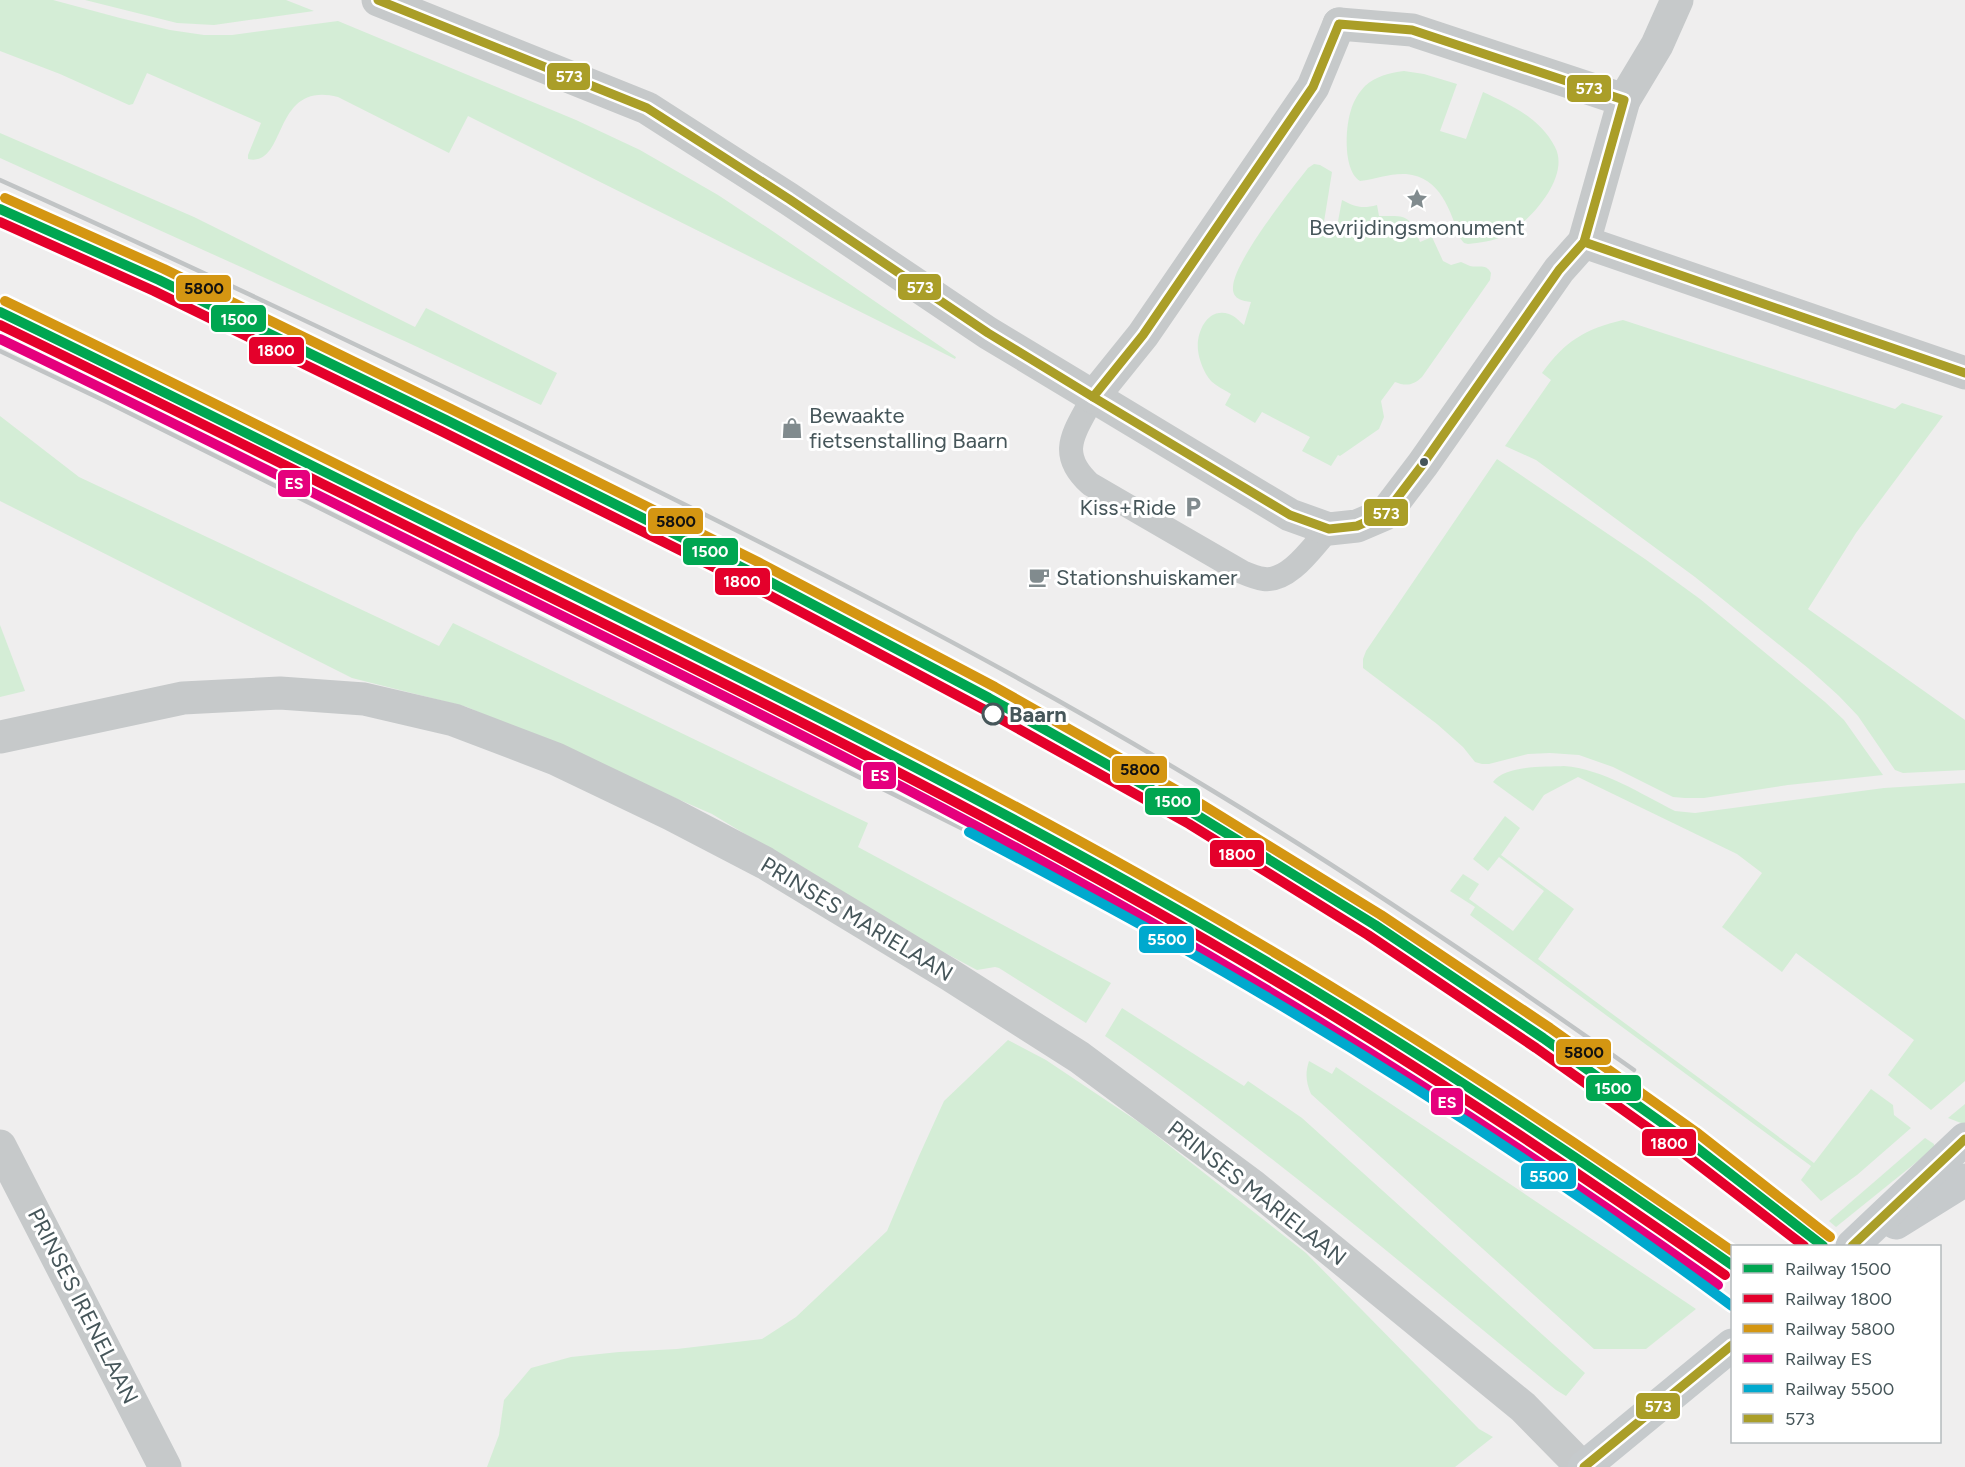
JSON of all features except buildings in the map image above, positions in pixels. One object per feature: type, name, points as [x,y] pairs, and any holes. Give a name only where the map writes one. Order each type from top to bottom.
[{"type":"main road","points":[[1853,1245],[1965,1139]]},
{"type":"main road","points":[[1860,1245],[1965,1180]]},
{"type":"main road","points":[[1583,1467],[1731,1346]]},
{"type":"street","points":[[378,0],[647,108],[789,199],[988,333],[1290,515],[1329,529],[1357,526],[1385,514],[1423,464],[1558,270],[1584,242],[1624,99],[1657,45],[1677,0]]},
{"type":"street","points":[[1093,397],[1143,335],[1313,87],[1334,12],[1412,30],[1624,99]]},
{"type":"street","points":[[1584,242],[1965,373]]},
{"type":"street","name":"PRINSES MARIELAAN","points":[[0,737],[183,698],[280,693],[364,699],[454,720],[556,759],[671,814],[765,863],[951,975],[1079,1057],[1253,1186],[1523,1407],[1583,1467]]},
{"type":"street","name":"PRINSES IRENELAAN","points":[[0,1146],[165,1467]]},
{"type":"lane","points":[[1093,397],[1070,442],[1073,460],[1082,477],[1090,484],[1242,572],[1266,580],[1285,575],[1329,529]]},
{"type":"green space","points":[[0,0],[53,0],[170,30],[204,35],[232,35],[338,21],[576,120],[640,150],[718,195],[956,357],[955,359],[468,116],[449,153],[338,97],[317,95],[301,101],[291,112],[270,151],[261,158],[248,159],[261,123],[147,73],[133,104],[129,105],[60,74],[0,51]]},
{"type":"green space","points":[[85,0],[286,0],[314,11],[214,25],[177,23]]},
{"type":"green space","points":[[1404,71],[1424,74],[1457,84],[1440,131],[1466,139],[1483,92],[1524,113],[1549,137],[1558,159],[1557,172],[1545,198],[1514,230],[1491,240],[1464,243],[1448,207],[1436,188],[1428,181],[1406,174],[1360,181],[1354,176],[1348,159],[1347,127],[1356,97],[1363,88],[1378,77]]},
{"type":"green space","points":[[0,133],[194,217],[415,327],[426,308],[557,373],[541,405],[0,158]]},
{"type":"green space","points":[[1314,164],[1332,172],[1323,228],[1336,232],[1342,200],[1359,207],[1377,205],[1379,216],[1396,216],[1410,221],[1420,242],[1432,237],[1443,261],[1451,265],[1461,262],[1470,266],[1485,267],[1491,273],[1490,280],[1422,377],[1409,384],[1395,382],[1381,401],[1384,417],[1379,429],[1340,456],[1338,455],[1331,466],[1302,451],[1310,437],[1262,412],[1255,423],[1225,405],[1231,394],[1208,378],[1198,350],[1201,329],[1204,323],[1215,314],[1229,314],[1244,325],[1251,302],[1241,300],[1234,294],[1236,275],[1264,226],[1308,168]]},
{"type":"green space","points":[[1623,320],[1895,409],[1902,403],[1943,416],[1856,533],[1808,609],[1965,720],[1965,770],[1903,773],[1895,770],[1858,716],[1808,668],[1695,577],[1536,460],[1505,446],[1551,380],[1542,373],[1559,352],[1587,332]]},
{"type":"green space","points":[[0,416],[79,477],[439,646],[453,623],[868,823],[858,847],[1111,983],[1086,1023],[999,968],[977,970],[917,938],[712,814],[467,707],[352,678],[0,501]]},
{"type":"green space","points":[[1497,459],[1700,599],[1844,720],[1883,775],[1788,785],[1704,798],[1685,798],[1673,797],[1613,767],[1579,755],[1528,754],[1489,764],[1475,762],[1463,747],[1437,724],[1363,668],[1363,659],[1366,651]]},
{"type":"green space","points":[[0,625],[25,691],[0,697]]},
{"type":"green space","points":[[1564,766],[1607,777],[1675,811],[1695,813],[1884,788],[1965,783],[1965,1081],[1931,1110],[1888,1075],[1914,1040],[1796,953],[1782,972],[1722,927],[1762,873],[1737,854],[1578,777],[1544,795],[1533,811],[1493,782],[1506,772],[1536,767]]},
{"type":"green space","points":[[1505,816],[1520,828],[1501,855],[1574,909],[1538,959],[1814,1163],[1871,1089],[1893,1105],[1894,1115],[1911,1128],[1857,1175],[1821,1201],[1801,1180],[1811,1166],[1470,915],[1475,907],[1450,891],[1463,874],[1479,884],[1469,899],[1513,931],[1544,891],[1499,857],[1488,871],[1473,859]]},
{"type":"green space","points":[[1122,1008],[1244,1086],[1248,1081],[1302,1118],[1585,1373],[1566,1396],[1278,1164],[1105,1036]]},
{"type":"green space","points":[[1008,1040],[1046,1060],[1143,1125],[1306,1253],[1479,1429],[1493,1437],[1455,1467],[487,1467],[499,1435],[504,1400],[531,1368],[571,1357],[677,1349],[762,1339],[796,1317],[887,1231],[944,1101]]},
{"type":"green space","points":[[1309,1061],[1332,1074],[1336,1067],[1696,1309],[1646,1349],[1594,1349],[1311,1094],[1307,1078]]},
{"type":"green space","points":[[1965,1104],[1965,1123],[1948,1118]]},
{"type":"green space","points":[[1925,1138],[1934,1144],[1934,1148],[1836,1227],[1829,1221]]},
{"type":"railway","points":[[0,180],[208,275],[483,406],[803,564],[969,651],[1132,743],[1267,824],[1426,927],[1634,1070]]},
{"type":"railway","points":[[0,351],[105,401],[969,832]]},
{"type":"rail line","name":"5800","points":[[5,198],[164,269],[758,562],[995,687],[1201,804],[1381,915],[1550,1028],[1696,1132],[1830,1237]]},
{"type":"rail line","name":"1500","points":[[0,209],[159,280],[753,573],[989,698],[1195,814],[1375,925],[1543,1038],[1689,1142],[1822,1245]]},
{"type":"rail line","name":"1800","points":[[0,222],[154,291],[748,584],[983,709],[1189,824],[1368,935],[1536,1048],[1682,1152],[1803,1245]]},
{"type":"rail line","name":"5800","points":[[5,301],[699,644],[1069,835],[1250,938],[1373,1012],[1554,1129],[1731,1250]]},
{"type":"rail line","name":"1500","points":[[0,312],[774,695],[962,792],[1148,893],[1240,946],[1428,1061],[1551,1141],[1731,1264]]},
{"type":"rail line","name":"1800","points":[[0,325],[772,707],[959,804],[1144,905],[1298,994],[1422,1071],[1605,1192],[1725,1275]]},
{"type":"rail line","name":"ES","points":[[0,339],[769,719],[1048,865],[1230,968],[1354,1043],[1538,1161],[1718,1285]]},
{"type":"rail line","name":"5500","points":[[969,832],[1249,986],[1390,1072],[1597,1209],[1731,1305]]},
{"type":"transit line","name":"573","points":[[378,0],[647,108],[789,199],[988,333],[1093,397]]},
{"type":"transit line","name":"573","points":[[1339,24],[1412,30],[1624,100],[1584,242],[1559,270],[1423,464],[1385,514],[1357,526],[1329,529],[1290,515],[1093,397],[1143,335],[1313,87],[1339,24]]},
{"type":"transit line","name":"573","points":[[1584,242],[1965,373]]},
{"type":"transit line","name":"573","points":[[1853,1245],[1965,1139]]},
{"type":"transit line","name":"573","points":[[1584,1467],[1731,1346]]},
{"type":"place","name":"Bevrijdingsmonument","points":[[1417,199]]},
{"type":"place","name":"Bewaakte fietsenstalling Baarn","points":[[792,428]]},
{"type":"place","name":"Kiss+Ride","points":[[1193,507]]},
{"type":"place","name":"Stationshuiskamer","points":[[1039,577]]},
{"type":"place","name":"Baarn","points":[[993,714]]}]
